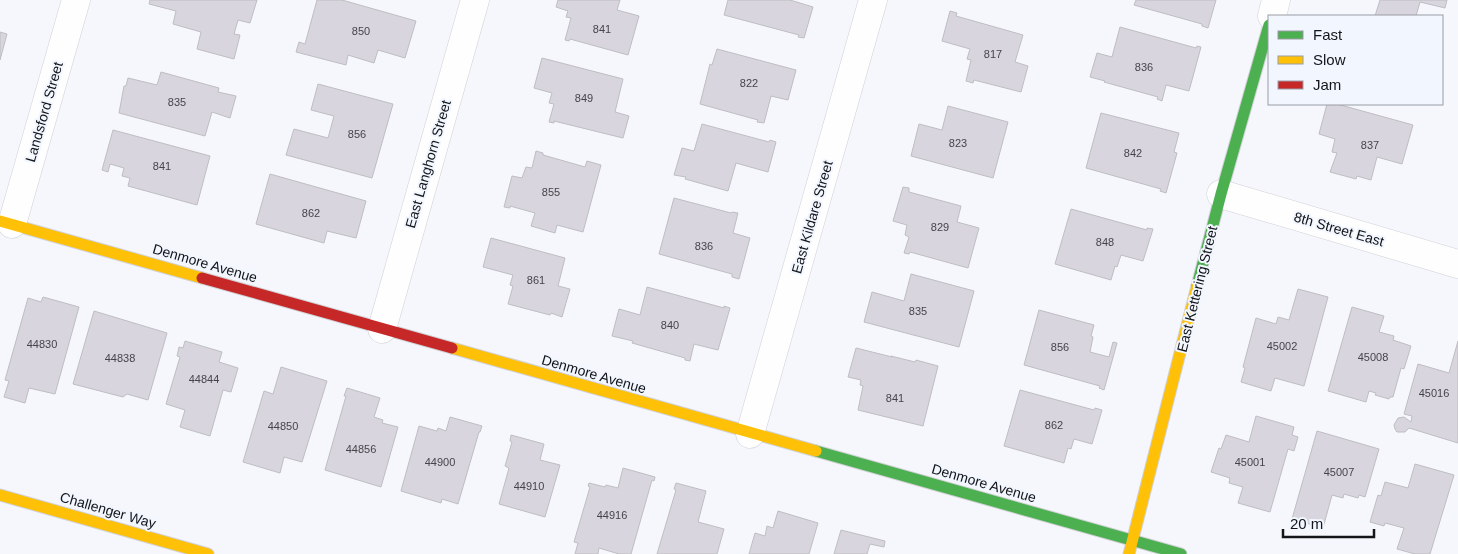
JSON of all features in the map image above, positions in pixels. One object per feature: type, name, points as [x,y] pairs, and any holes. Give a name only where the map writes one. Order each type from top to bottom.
[{"type":"street","name":"Landsford Street","points":[[6,222],[76,0]]},
{"type":"street","name":"East Langhorn Street","points":[[382,329],[475,0]]},
{"type":"street","name":"East Kildare Street","points":[[750,434],[873,0]]},
{"type":"street","points":[[1272,15],[1276,0]]},
{"type":"street","name":"East Kettering Street","points":[[1129,554],[1221,194],[1268,28]]},
{"type":"street","name":"8th Street East","points":[[1221,194],[1458,264]]},
{"type":"street","name":"Denmore Avenue","points":[[6,222],[750,434],[1181,554]]},
{"type":"street","name":"Challenger Way","points":[[0,495],[208,554]]},
{"type":"building","points":[[150,0],[257,0],[250,23],[238,20],[234,34],[240,35],[234,59],[197,49],[201,32],[173,24],[176,11],[149,4]]},
{"type":"building","points":[[317,0],[342,0],[416,21],[405,58],[378,50],[374,63],[348,55],[346,65],[296,52],[299,42],[305,44]]},
{"type":"building","points":[[558,0],[620,0],[617,10],[639,16],[628,55],[570,39],[569,41],[565,40],[571,18],[566,17],[568,11],[556,7]]},
{"type":"building","points":[[728,0],[790,0],[813,7],[804,38],[798,37],[799,35],[724,15]]},
{"type":"building","points":[[1136,0],[1216,0],[1208,28],[1202,26],[1202,24],[1134,5]]},
{"type":"building","points":[[1380,0],[1447,0],[1445,8],[1420,2],[1416,15],[1375,15]]},
{"type":"building","points":[[950,11],[957,13],[956,16],[1023,35],[1015,62],[1028,66],[1021,92],[974,80],[973,83],[966,81],[971,60],[967,59],[970,49],[942,41]]},
{"type":"building","points":[[1120,27],[1196,48],[1197,46],[1201,47],[1189,91],[1166,85],[1162,101],[1157,99],[1158,97],[1090,77],[1097,53],[1112,57]]},
{"type":"building","points":[[0,32],[7,34],[0,60]]},
{"type":"building","points":[[717,49],[796,70],[788,100],[771,96],[764,123],[700,104],[710,64],[712,65]]},
{"type":"building","points":[[542,58],[623,79],[615,112],[629,116],[623,138],[554,121],[554,123],[549,122],[554,104],[549,103],[552,93],[534,88]]},
{"type":"building","points":[[161,72],[219,88],[218,92],[236,96],[230,118],[212,112],[205,136],[119,113],[124,86],[126,86],[128,78],[157,85]]},
{"type":"building","points":[[318,84],[393,104],[372,178],[286,155],[294,129],[328,138],[334,116],[311,110]]},
{"type":"building","points":[[1327,105],[1341,105],[1413,125],[1402,164],[1377,157],[1371,180],[1357,176],[1356,179],[1330,172],[1337,153],[1332,152],[1335,139],[1319,134]]},
{"type":"building","points":[[948,106],[1008,122],[993,178],[911,156],[919,124],[942,130]]},
{"type":"building","points":[[1101,113],[1179,133],[1174,152],[1177,153],[1166,193],[1160,191],[1161,189],[1086,168]]},
{"type":"building","points":[[702,124],[769,142],[770,140],[776,142],[768,172],[736,163],[728,191],[674,175],[682,148],[694,151]]},
{"type":"building","points":[[113,130],[210,156],[197,205],[128,186],[130,178],[122,176],[124,168],[110,164],[108,172],[102,170]]},
{"type":"building","points":[[536,151],[543,153],[543,155],[585,167],[587,161],[601,165],[583,232],[557,225],[555,233],[531,226],[535,213],[510,206],[510,208],[504,207],[512,176],[522,178],[526,167],[532,168]]},
{"type":"building","points":[[270,174],[366,201],[356,238],[327,231],[324,243],[256,224]]},
{"type":"building","points":[[903,187],[909,188],[909,192],[961,206],[957,222],[979,228],[968,268],[910,252],[909,254],[904,253],[909,237],[905,235],[907,225],[893,221]]},
{"type":"building","points":[[674,198],[731,213],[738,213],[733,233],[750,238],[739,279],[732,277],[732,274],[659,254]]},
{"type":"building","points":[[1071,209],[1147,230],[1147,228],[1153,229],[1143,261],[1121,255],[1111,280],[1055,264]]},
{"type":"building","points":[[491,238],[565,258],[558,286],[570,289],[562,317],[508,304],[513,286],[510,285],[513,275],[483,267]]},
{"type":"building","points":[[911,274],[974,291],[959,347],[864,322],[872,292],[904,301]]},
{"type":"building","points":[[647,287],[730,308],[718,350],[694,344],[690,361],[632,343],[633,341],[612,336],[619,309],[640,315]]},
{"type":"building","points":[[1298,289],[1328,297],[1304,386],[1275,378],[1271,391],[1241,382],[1256,318],[1276,324],[1278,317],[1289,320]]},
{"type":"building","points":[[43,297],[79,307],[55,394],[29,388],[25,403],[4,397],[9,381],[5,380],[28,298],[41,302]]},
{"type":"building","points":[[1352,307],[1384,316],[1379,332],[1394,336],[1393,340],[1411,346],[1404,369],[1401,368],[1393,397],[1389,399],[1369,391],[1366,402],[1328,391]]},
{"type":"building","points":[[1039,310],[1094,325],[1090,352],[1109,357],[1113,342],[1117,343],[1104,390],[1099,388],[1100,386],[1024,365]]},
{"type":"building","points":[[94,311],[167,333],[148,400],[127,394],[123,397],[73,384]]},
{"type":"building","points":[[185,341],[222,352],[219,362],[238,368],[231,392],[223,390],[210,436],[180,427],[185,410],[166,404],[180,357],[177,356],[179,347],[183,348]]},
{"type":"building","points":[[1458,341],[1458,443],[1409,428],[1405,432],[1397,432],[1394,425],[1398,418],[1404,417],[1411,422],[1412,416],[1404,414],[1418,364],[1449,373]]},
{"type":"building","points":[[856,348],[938,366],[923,426],[858,410],[863,386],[860,385],[861,380],[848,377]]},
{"type":"building","points":[[281,367],[327,381],[302,462],[284,457],[280,473],[243,462],[264,391],[273,394]]},
{"type":"building","points":[[347,388],[380,398],[374,417],[383,420],[382,423],[398,427],[381,487],[325,470]]},
{"type":"building","points":[[1020,390],[1094,410],[1095,408],[1102,410],[1092,444],[1074,439],[1071,449],[1068,448],[1064,463],[1004,446]]},
{"type":"building","points":[[1256,416],[1294,427],[1292,435],[1298,437],[1294,451],[1288,449],[1270,512],[1238,503],[1243,487],[1229,483],[1230,478],[1211,472],[1219,448],[1221,449],[1226,435],[1249,442]]},
{"type":"building","points":[[450,417],[482,426],[458,504],[442,499],[441,503],[401,491],[419,426],[437,431],[438,428],[446,431]]},
{"type":"building","points":[[1317,431],[1379,449],[1365,497],[1359,495],[1358,498],[1344,494],[1343,498],[1332,495],[1323,528],[1292,519]]},
{"type":"building","points":[[511,435],[544,444],[540,460],[560,465],[545,517],[499,504],[509,468],[505,466],[512,442],[510,441]]},
{"type":"building","points":[[1415,464],[1454,475],[1430,554],[1415,554],[1397,549],[1404,528],[1385,523],[1384,526],[1370,522],[1378,495],[1381,496],[1385,482],[1408,488]]},
{"type":"building","points":[[623,468],[655,477],[654,481],[652,480],[631,554],[619,554],[599,548],[598,554],[575,554],[578,543],[574,542],[590,487],[588,486],[589,483],[618,488]]},
{"type":"building","points":[[676,483],[706,491],[698,522],[724,529],[717,554],[657,554],[676,490],[674,489]]},
{"type":"building","points":[[778,511],[818,523],[809,554],[749,554],[755,533],[765,536],[767,526],[773,528]]},
{"type":"building","points":[[841,530],[885,541],[884,547],[870,544],[867,554],[834,554]]},
{"type":"traffic: fast","points":[[1197,286],[1268,29]]},
{"type":"traffic: fast","points":[[816,451],[1181,554]]},
{"type":"traffic: slow","points":[[0,221],[202,278]]},
{"type":"traffic: slow","points":[[1129,554],[1197,286]]},
{"type":"traffic: slow","points":[[452,348],[816,451]]},
{"type":"traffic: slow","points":[[0,495],[208,554]]},
{"type":"traffic: jam","points":[[202,278],[452,348]]}]
